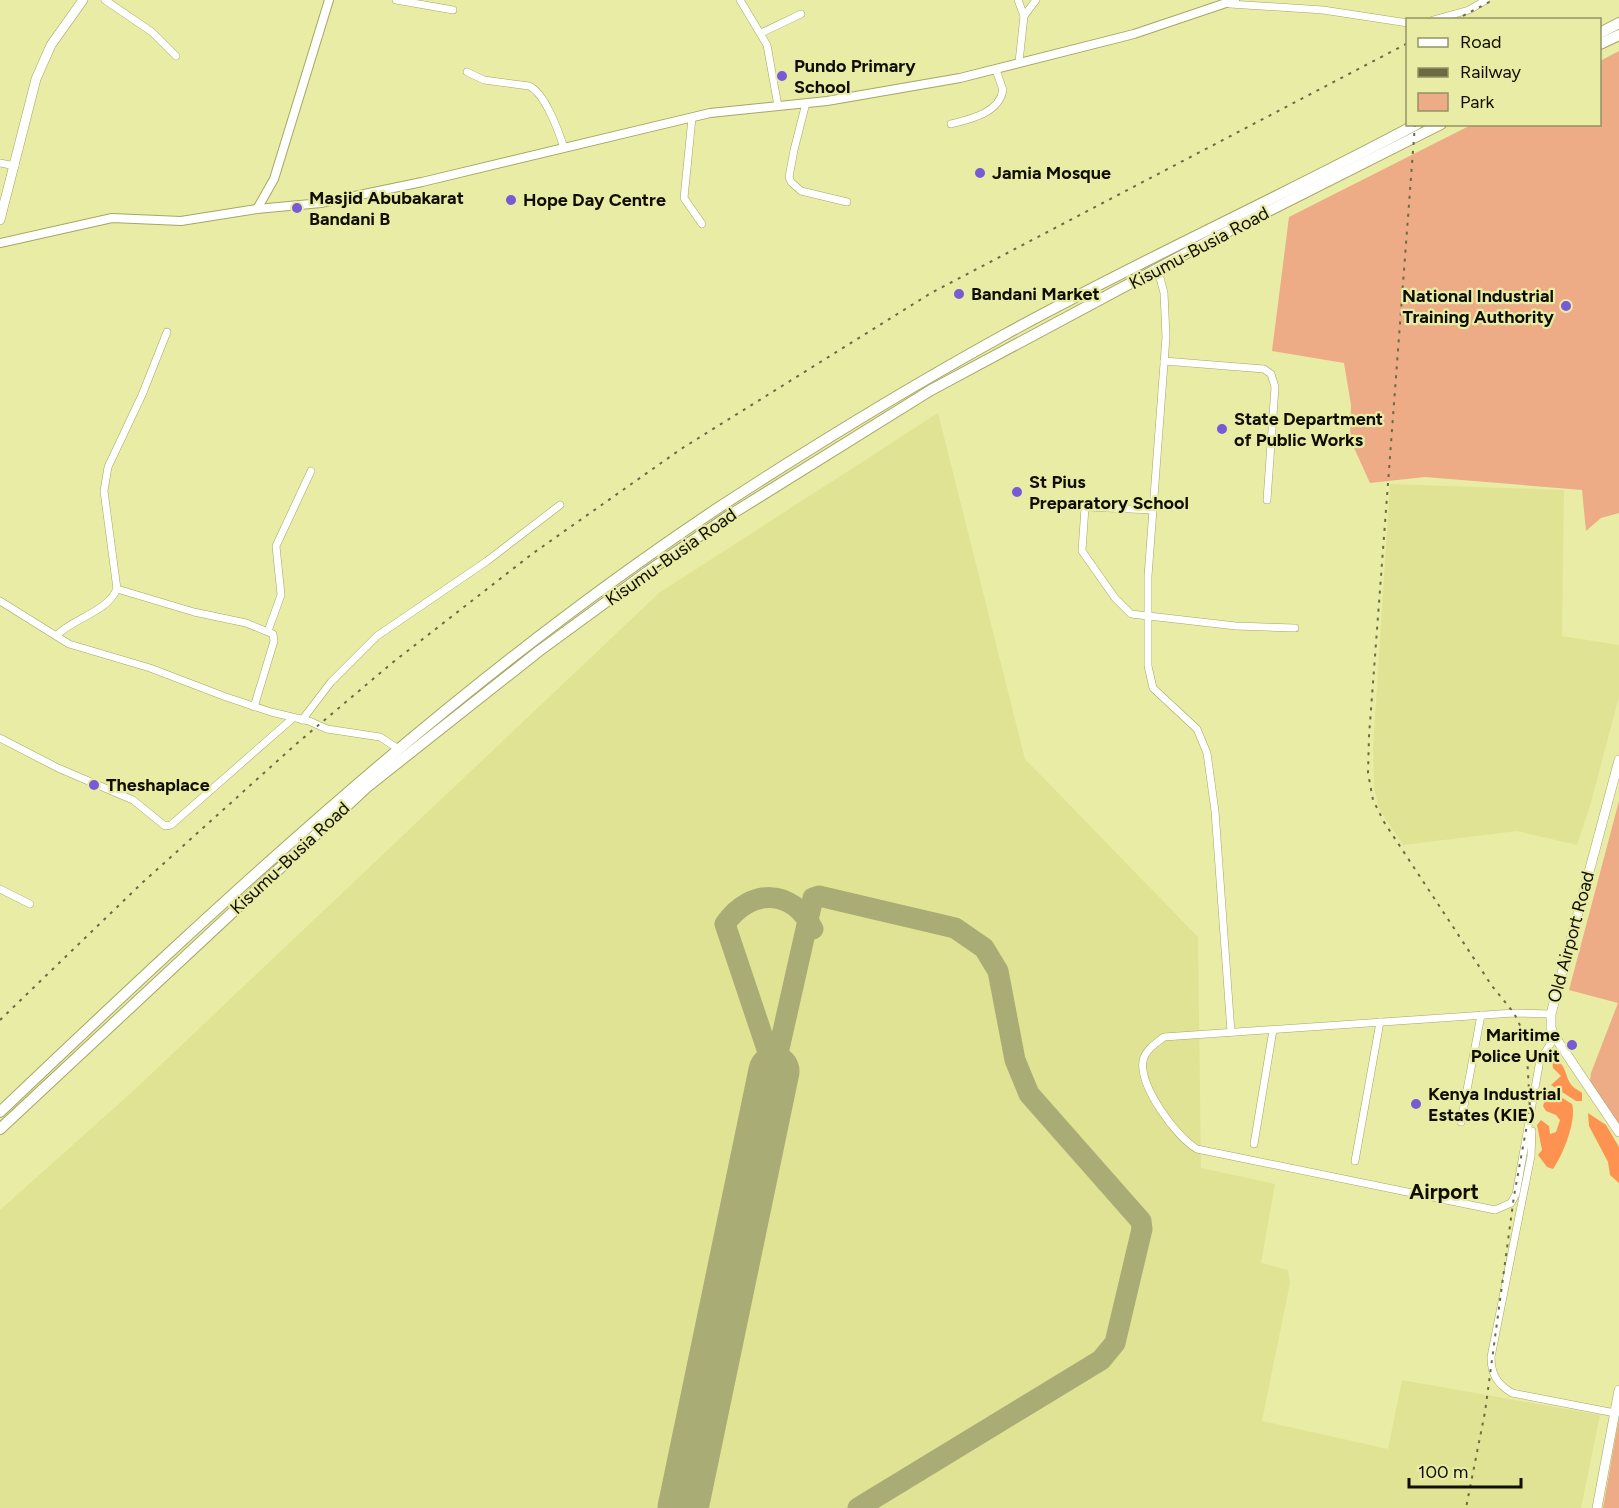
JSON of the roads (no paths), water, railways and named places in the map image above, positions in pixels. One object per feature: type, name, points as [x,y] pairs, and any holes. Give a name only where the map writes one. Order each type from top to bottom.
[{"type":"highway","points":[[1601,32],[1619,23]]},
{"type":"highway","points":[[1601,43],[1619,34]]},
{"type":"highway","name":"Kisumu-Busia Road","points":[[0,1112],[167,953],[398,748],[599,590],[737,496],[919,383],[1018,327],[1413,126]]},
{"type":"highway","name":"Kisumu-Busia Road","points":[[0,1129],[367,787],[539,651],[730,515],[941,384],[1213,239],[1437,126]]},
{"type":"main road","points":[[0,220],[36,79],[51,45],[83,0]]},
{"type":"main road","name":"Old Airport Road","points":[[1619,760],[1551,1014],[1551,1028],[1555,1037],[1619,1132]]},
{"type":"main road","points":[[1597,1508],[1619,1390]]},
{"type":"street","points":[[105,0],[152,32],[176,56]]},
{"type":"street","points":[[257,209],[274,179],[329,0]]},
{"type":"street","points":[[396,0],[453,10]]},
{"type":"street","points":[[740,0],[761,33],[771,60],[778,106]]},
{"type":"street","points":[[1018,0],[1024,16],[1019,63]]},
{"type":"street","points":[[1024,16],[1036,0]]},
{"type":"street","points":[[1440,18],[1468,10],[1486,0]]},
{"type":"street","points":[[0,243],[112,218],[181,221],[257,209],[321,203],[692,118],[806,104],[996,70],[1123,37],[1232,2],[1323,10],[1406,23]]},
{"type":"street","points":[[761,33],[801,14]]},
{"type":"street","points":[[951,124],[985,113],[995,106],[1003,90],[996,70]]},
{"type":"street","points":[[467,72],[484,80],[536,89],[558,129],[564,148]]},
{"type":"street","points":[[806,104],[794,150],[789,177],[791,183],[801,191],[847,202]]},
{"type":"street","points":[[692,118],[684,198],[702,224]]},
{"type":"street","points":[[0,163],[15,166]]},
{"type":"street","points":[[1158,270],[1166,314],[1152,510],[1148,666],[1154,688],[1197,729],[1207,753],[1215,812],[1231,1032]]},
{"type":"street","points":[[57,635],[79,618],[103,606],[117,590],[104,491],[108,467],[142,395],[166,332]]},
{"type":"street","points":[[1164,361],[1264,369],[1271,374],[1275,387],[1267,500]]},
{"type":"street","points":[[268,631],[281,595],[276,546],[311,471]]},
{"type":"street","points":[[302,720],[331,682],[377,636],[487,561],[560,505]]},
{"type":"street","points":[[1044,505],[1152,510]]},
{"type":"street","points":[[1086,507],[1082,545],[1086,558],[1131,614],[1236,626],[1295,628]]},
{"type":"street","points":[[117,590],[268,631],[274,636],[254,706]]},
{"type":"street","points":[[0,601],[69,644],[150,668],[254,706],[327,729],[380,737],[398,748]]},
{"type":"street","points":[[0,738],[58,768],[133,800],[165,826],[171,825],[292,718]]},
{"type":"street","points":[[0,889],[30,904]]},
{"type":"street","points":[[1551,1014],[1481,1015],[1164,1037],[1153,1045],[1143,1058],[1146,1085],[1181,1136],[1197,1149],[1495,1210],[1511,1203],[1515,1194],[1530,1126],[1540,1060],[1555,1037]]},
{"type":"street","points":[[1461,1122],[1481,1015]]},
{"type":"street","points":[[1355,1161],[1380,1022]]},
{"type":"street","points":[[1254,1144],[1273,1030]]},
{"type":"street","points":[[1530,1126],[1531,1156],[1491,1357],[1491,1372],[1504,1388],[1512,1393],[1615,1413]]},
{"type":"railway","points":[[1459,18],[1493,0]]},
{"type":"railway","points":[[0,1020],[142,883],[295,745],[392,663],[532,554],[681,449],[931,293],[1406,44]]},
{"type":"railway","points":[[1415,126],[1368,773],[1373,800],[1384,822],[1492,986],[1514,1013],[1526,1038],[1530,1108],[1514,1196],[1485,1412],[1466,1508]]},
{"type":"place","name":"Pundo Primary School","points":[[782,76]]},
{"type":"place","name":"Jamia Mosque","points":[[980,173]]},
{"type":"place","name":"Hope Day Centre","points":[[511,200]]},
{"type":"place","name":"Masjid Abubakarat Bandani B","points":[[297,208]]},
{"type":"place","name":"Bandani Market","points":[[959,294]]},
{"type":"place","name":"National Industrial Training Authority","points":[[1566,306]]},
{"type":"place","name":"State Department of Public Works","points":[[1222,429]]},
{"type":"place","name":"St Pius Preparatory School","points":[[1017,492]]},
{"type":"place","name":"Theshaplace","points":[[94,785]]},
{"type":"place","name":"Maritime Police Unit","points":[[1572,1045]]},
{"type":"place","name":"Kenya Industrial Estates (KIE)","points":[[1416,1104]]},
{"type":"district","name":"Airport","points":[[1444,1192]]}]
